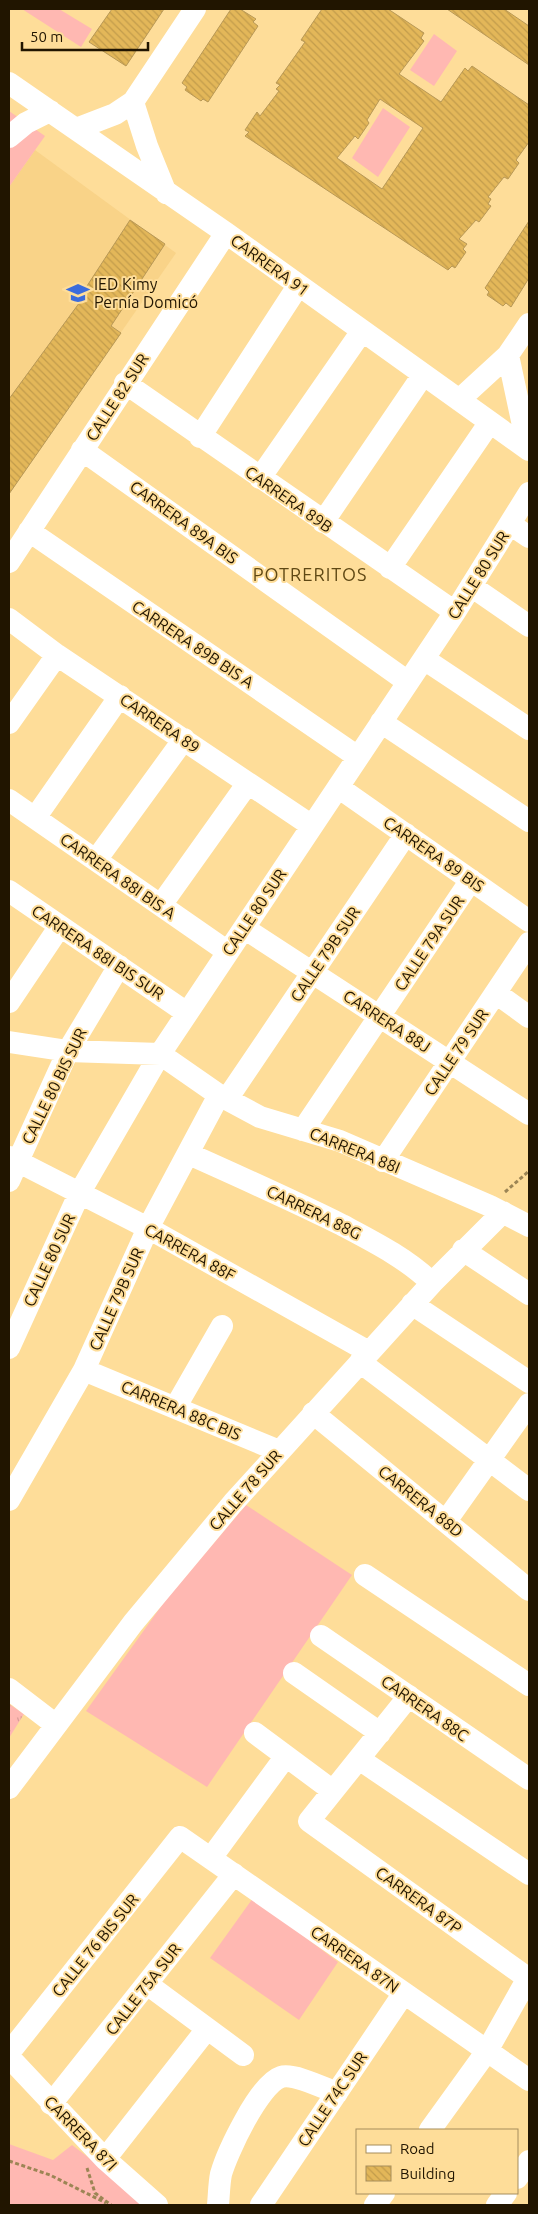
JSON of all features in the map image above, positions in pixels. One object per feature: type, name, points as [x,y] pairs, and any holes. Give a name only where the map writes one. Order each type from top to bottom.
[{"type":"street","points":[[76,129],[114,114],[134,102],[195,9]]},
{"type":"street","name":"CARRERA 91","points":[[9,83],[226,233],[529,450]]},
{"type":"street","points":[[134,102],[147,146],[166,193]]},
{"type":"street","points":[[9,137],[26,123],[50,111]]},
{"type":"street","name":"CALLE 82 SUR","points":[[9,562],[125,383],[226,233]]},
{"type":"street","points":[[200,437],[298,286]]},
{"type":"street","points":[[459,400],[508,355],[529,324]]},
{"type":"street","points":[[260,478],[362,331]]},
{"type":"street","points":[[508,355],[529,450]]},
{"type":"street","points":[[323,522],[423,375]]},
{"type":"street","name":"CARRERA 89B","points":[[125,383],[200,437],[455,612]]},
{"type":"street","points":[[390,568],[490,422]]},
{"type":"street","name":"CARRERA 89A BIS","points":[[82,450],[408,682]]},
{"type":"street","name":"CALLE 80 SUR","points":[[9,1348],[80,1192],[160,1054],[455,612],[529,493]]},
{"type":"street","points":[[510,524],[529,537]]},
{"type":"street","name":"CARRERA 89B BIS A","points":[[29,531],[358,757]]},
{"type":"street","points":[[471,586],[529,626]]},
{"type":"street","name":"CARRERA 89","points":[[9,619],[58,655],[312,826]]},
{"type":"street","points":[[10,719],[58,655]]},
{"type":"street","points":[[424,659],[529,729]]},
{"type":"street","points":[[35,818],[120,696]]},
{"type":"street","points":[[381,722],[529,821]]},
{"type":"street","points":[[96,860],[184,739]]},
{"type":"street","points":[[161,905],[248,783]]},
{"type":"street","name":"CARRERA 89 BIS","points":[[338,787],[529,921]]},
{"type":"street","name":"CARRERA 88I BIS A","points":[[9,800],[228,952]]},
{"type":"street","name":"CALLE 79B SUR","points":[[12,1485],[84,1370],[148,1228],[223,1097],[312,972],[406,834]]},
{"type":"street","name":"CALLE 79A SUR","points":[[303,1130],[471,880]]},
{"type":"street","name":"CARRERA 88I BIS SUR","points":[[9,891],[187,1013]]},
{"type":"street","points":[[9,1002],[60,926]]},
{"type":"street","name":"CARRERA 88J","points":[[244,928],[529,1114]]},
{"type":"street","name":"CALLE 79 SUR","points":[[383,1161],[529,943]]},
{"type":"street","name":"CALLE 80 BIS SUR","points":[[12,1166],[68,1051],[119,966]]},
{"type":"street","points":[[496,993],[529,1017]]},
{"type":"street","points":[[10,1046],[68,1051],[160,1054]]},
{"type":"street","name":"CARRERA 88I","points":[[160,1054],[223,1097],[260,1117],[340,1141],[496,1209],[529,1226]]},
{"type":"street","name":"CARRERA 88G","points":[[189,1154],[302,1205],[379,1245],[421,1272],[432,1282]]},
{"type":"street","name":"CARRERA 88F","points":[[12,1166],[80,1192],[148,1228],[364,1357],[529,1490]]},
{"type":"street","name":"CALLE 78 SUR","points":[[9,1788],[133,1623],[279,1451],[463,1250],[496,1209]]},
{"type":"street","points":[[463,1250],[529,1294]]},
{"type":"street","points":[[412,1304],[529,1382]]},
{"type":"street","points":[[175,1408],[222,1326]]},
{"type":"street","name":"CARRERA 88C BIS","points":[[84,1370],[279,1451]]},
{"type":"street","points":[[446,1521],[529,1404]]},
{"type":"street","name":"CARRERA 88D","points":[[313,1413],[529,1590]]},
{"type":"street","points":[[365,1575],[529,1685]]},
{"type":"street","name":"CARRERA 88C","points":[[322,1636],[529,1779]]},
{"type":"street","points":[[294,1673],[380,1733]]},
{"type":"street","points":[[9,1689],[56,1725]]},
{"type":"street","points":[[255,1733],[333,1791],[409,1696]]},
{"type":"street","points":[[211,1858],[286,1756]]},
{"type":"street","points":[[359,1759],[529,1874]]},
{"type":"street","name":"CARRERA 87P","points":[[333,1791],[309,1821],[529,1978]]},
{"type":"street","name":"CARRERA 87N","points":[[180,1837],[529,2080]]},
{"type":"street","name":"CALLE 76 BIS SUR","points":[[9,2052],[180,1837]]},
{"type":"street","name":"CALLE 75A SUR","points":[[51,2104],[234,1874]]},
{"type":"street","points":[[431,2129],[487,2051],[529,1978]]},
{"type":"street","points":[[146,1984],[243,2055]]},
{"type":"street","name":"CALLE 74C SUR","points":[[261,2205],[404,1993]]},
{"type":"street","points":[[105,2159],[207,2029]]},
{"type":"street","name":"CARRERA 87I","points":[[9,2057],[51,2104],[105,2159],[157,2205]]},
{"type":"street","points":[[218,2205],[221,2176],[230,2148],[260,2098],[275,2080],[288,2076],[337,2093]]},
{"type":"street","points":[[518,2177],[529,2161]]},
{"type":"street","points":[[375,2205],[383,2194]]},
{"type":"street","points":[[497,2205],[505,2194]]},
{"type":"path","points":[[496,1209],[529,1171]]},
{"type":"path","points":[[9,2161],[50,2176],[106,2203]]},
{"type":"shaded area","name":"IED Kimy Pernía Domicó","points":[[35,150],[176,253],[9,494],[9,187]]},
{"type":"green space","points":[[22,9],[59,9],[92,29],[81,47]]},
{"type":"green space","points":[[434,34],[457,51],[434,86],[410,70]]},
{"type":"green space","points":[[383,108],[410,127],[378,177],[352,158]]},
{"type":"green space","points":[[9,111],[45,136],[9,187]]},
{"type":"green space","points":[[246,1505],[352,1575],[207,1787],[86,1711],[165,1601]]},
{"type":"green space","points":[[9,1704],[24,1714],[9,1738]]},
{"type":"green space","points":[[253,1898],[338,1962],[299,2020],[210,1958]]},
{"type":"green space","points":[[9,2144],[53,2160],[72,2145],[105,2170],[141,2205],[9,2205]]},
{"type":"building","points":[[112,9],[164,9],[126,66],[89,42]]},
{"type":"building","points":[[231,9],[240,9],[256,19],[253,22],[258,26],[208,102],[203,99],[201,101],[185,90],[187,87],[182,83]]},
{"type":"building","points":[[322,9],[388,9],[424,33],[421,38],[424,41],[399,74],[441,102],[465,68],[468,71],[472,66],[529,105],[529,142],[516,160],[519,163],[508,179],[504,177],[488,197],[491,199],[488,204],[491,206],[479,222],[476,220],[459,239],[467,244],[463,249],[466,252],[455,268],[452,266],[448,270],[245,136],[249,132],[245,130],[257,112],[260,116],[279,91],[276,89],[280,85],[276,83],[305,42],[301,40]],"holes":[[[380,99],[423,128],[382,189],[337,158],[355,136],[358,139],[369,123],[367,120]]]},
{"type":"building","points":[[447,9],[504,9],[529,26],[529,65]]},
{"type":"building","points":[[130,220],[165,244],[111,326],[121,333],[9,494],[9,399],[88,291],[85,289]]},
{"type":"building","points":[[529,221],[529,278],[511,307],[506,303],[503,306],[487,295],[489,292],[485,288]]},
{"type":"place","name":"IED Kimy Pernía Domicó","points":[[78,293]]},
{"type":"district","name":"POTRERITOS","points":[[310,574]]}]
